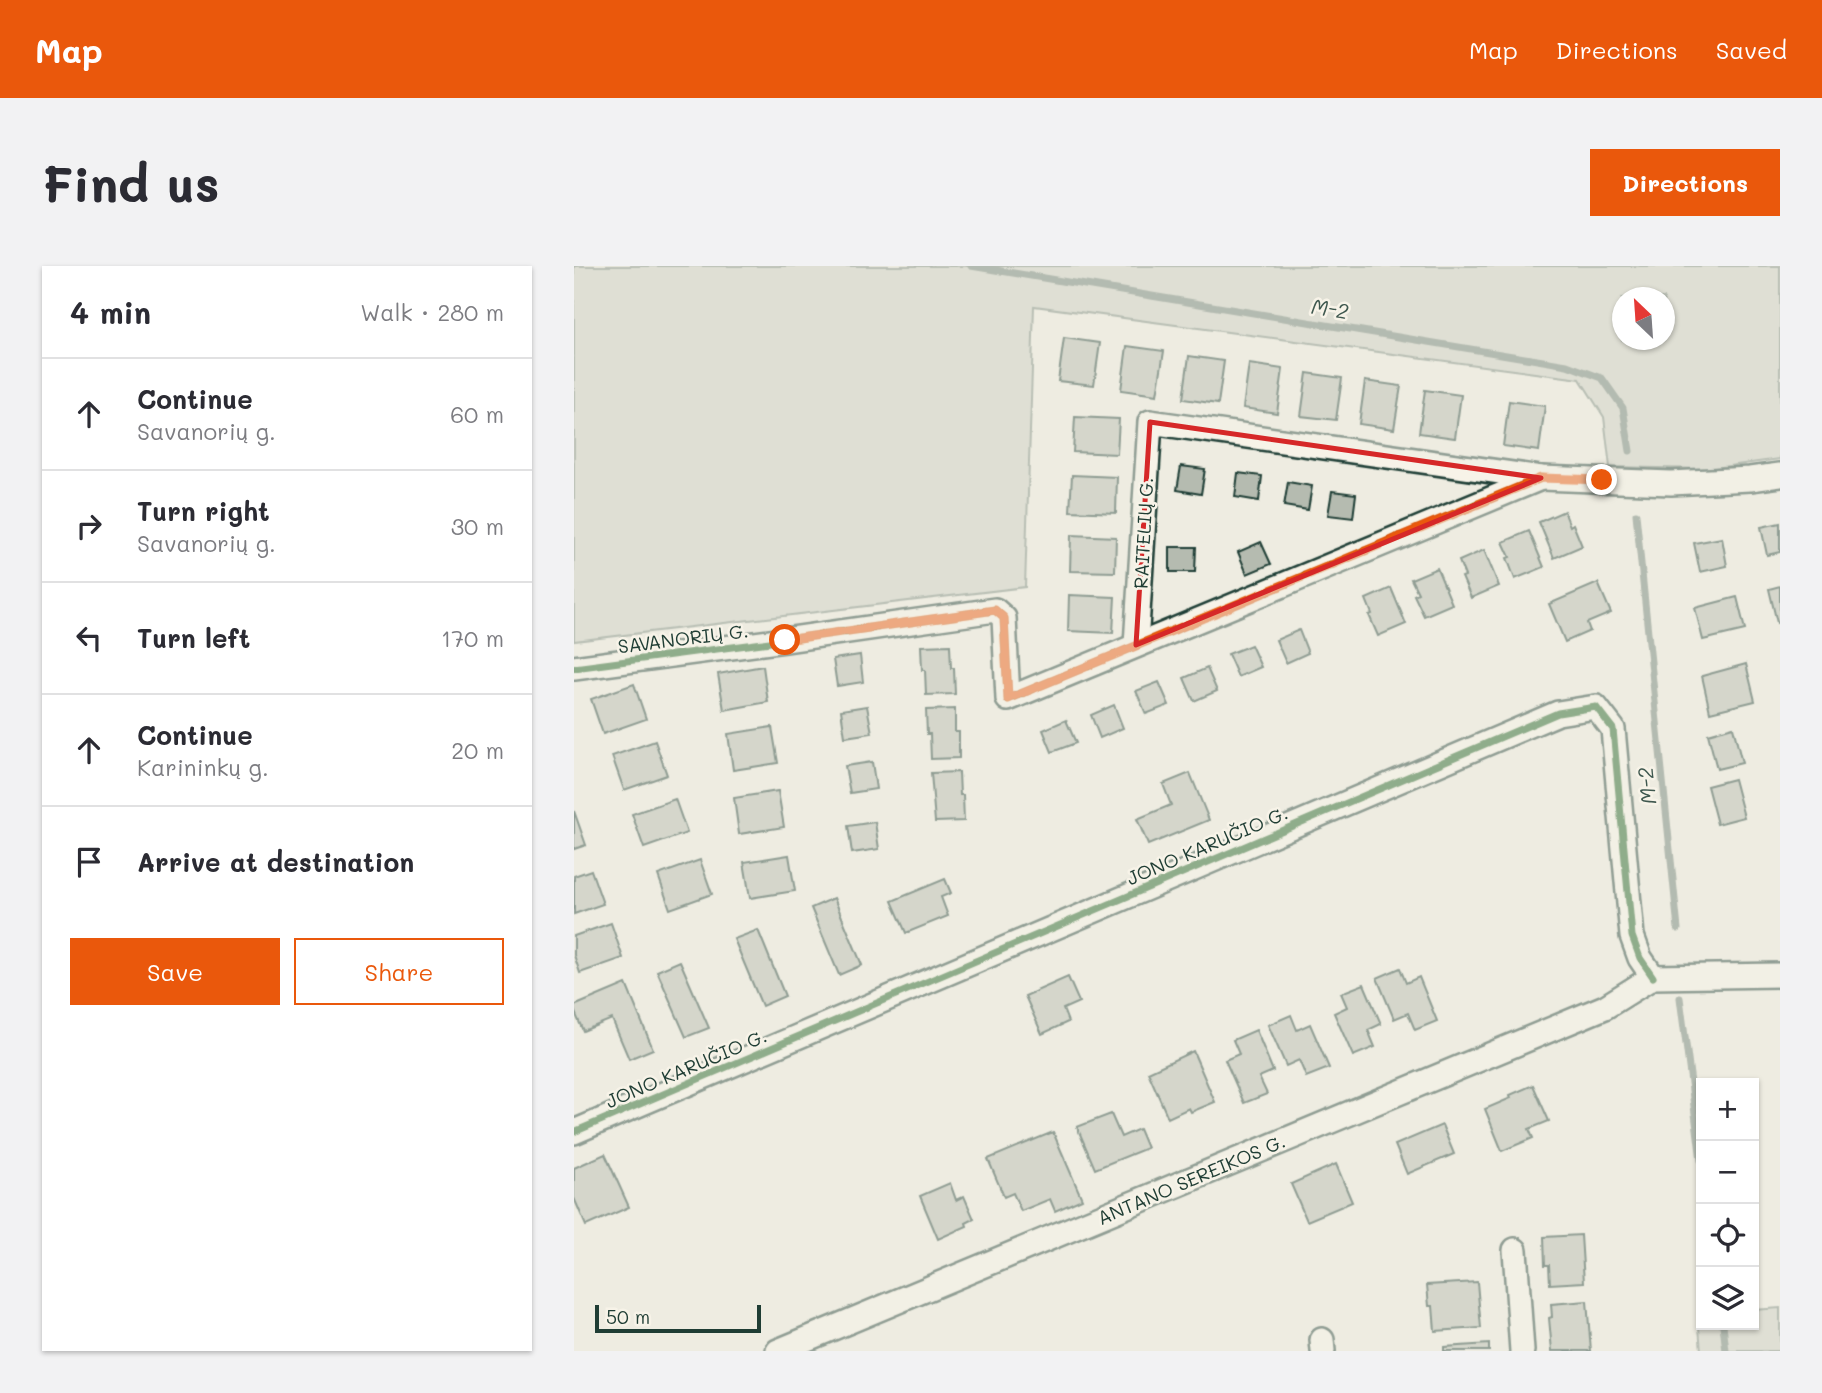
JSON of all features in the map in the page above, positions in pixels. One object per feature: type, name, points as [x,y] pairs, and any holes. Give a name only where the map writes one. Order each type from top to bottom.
[{"type":"street","name":"RAITELIŲ G.","points":[[1136,645],[1150,422],[1541,478]]},
{"type":"street","points":[[1136,645],[1541,478],[1671,483],[1780,475]]},
{"type":"street","name":"SAVANORIŲ G.","points":[[574,668],[995,610],[1004,618],[1008,699],[1136,645]]},
{"type":"street","name":"JONO KARUČIO G.","points":[[574,1132],[1558,713],[1596,707],[1613,729],[1632,936],[1640,958],[1653,977]]},
{"type":"street","points":[[1653,977],[1780,975]]},
{"type":"street","name":"ANTANO SEREIKOS G.","points":[[778,1351],[1605,1007],[1653,977]]},
{"type":"street","points":[[1515,1250],[1522,1351]]},
{"type":"highlighted area","points":[[1150,422],[1541,478],[1136,645]]},
{"type":"shaded area","points":[[574,266],[1780,266],[1780,459],[1707,469],[1610,467],[1604,417],[1580,379],[1034,306],[1025,587],[574,641]]},
{"type":"shaded area","points":[[1780,1308],[1780,1351],[1701,1351],[1699,1330],[1759,1330],[1759,1310]]},
{"type":"building","points":[[1064,338],[1100,343],[1094,385],[1058,381]]},
{"type":"building","points":[[1127,346],[1164,351],[1157,395],[1121,390]]},
{"type":"building","points":[[1189,356],[1224,361],[1218,404],[1183,399]]},
{"type":"building","points":[[1249,364],[1283,369],[1277,413],[1243,408]]},
{"type":"building","points":[[1307,373],[1342,378],[1336,420],[1301,416]]},
{"type":"building","points":[[1365,381],[1401,386],[1394,429],[1359,424]]},
{"type":"building","points":[[1425,390],[1461,395],[1455,438],[1419,433]]},
{"type":"building","points":[[1509,401],[1545,406],[1539,451],[1503,446]]},
{"type":"building","points":[[1075,417],[1119,419],[1117,454],[1073,452]]},
{"type":"building","points":[[1181,466],[1205,469],[1201,494],[1177,490]]},
{"type":"building","points":[[1238,473],[1262,476],[1259,501],[1235,497]]},
{"type":"building","points":[[1072,475],[1117,477],[1116,513],[1070,511]]},
{"type":"building","points":[[1288,482],[1312,486],[1308,510],[1284,506]]},
{"type":"building","points":[[1332,491],[1356,494],[1353,518],[1328,515]]},
{"type":"building","points":[[1564,511],[1582,546],[1554,558],[1539,522]]},
{"type":"building","points":[[1780,523],[1780,552],[1767,555],[1761,527]]},
{"type":"building","points":[[1529,531],[1544,567],[1515,579],[1503,542]]},
{"type":"building","points":[[1071,535],[1116,537],[1115,572],[1070,571]]},
{"type":"building","points":[[1722,538],[1727,566],[1700,572],[1694,543]]},
{"type":"building","points":[[1261,542],[1271,564],[1247,574],[1238,552]]},
{"type":"building","points":[[1170,547],[1196,547],[1195,572],[1170,572]]},
{"type":"building","points":[[1484,550],[1499,586],[1471,598],[1459,561]]},
{"type":"building","points":[[1437,568],[1452,604],[1424,616],[1414,595],[1418,593],[1411,579]]},
{"type":"building","points":[[1598,583],[1611,613],[1587,623],[1590,631],[1565,642],[1549,604]]},
{"type":"building","points":[[1780,586],[1780,622],[1777,623],[1769,589]]},
{"type":"building","points":[[1391,588],[1406,624],[1378,636],[1366,599]]},
{"type":"building","points":[[1069,595],[1115,597],[1113,633],[1068,631]]},
{"type":"building","points":[[1737,597],[1745,630],[1703,640],[1695,608]]},
{"type":"building","points":[[1299,630],[1308,653],[1286,663],[1276,640]]},
{"type":"building","points":[[950,645],[955,694],[926,695],[921,646]]},
{"type":"building","points":[[1251,645],[1261,667],[1238,677],[1228,654]]},
{"type":"building","points":[[860,655],[863,682],[837,686],[833,659]]},
{"type":"building","points":[[1746,664],[1755,701],[1710,712],[1702,676]]},
{"type":"building","points":[[763,666],[768,702],[724,710],[718,674]]},
{"type":"building","points":[[1207,668],[1217,691],[1194,701],[1184,678]]},
{"type":"building","points":[[1159,682],[1169,705],[1146,714],[1136,691]]},
{"type":"building","points":[[634,684],[646,719],[603,734],[591,699]]},
{"type":"building","points":[[1114,705],[1123,728],[1100,738],[1091,715]]},
{"type":"building","points":[[867,706],[872,733],[845,737],[841,710]]},
{"type":"building","points":[[955,709],[955,732],[959,732],[959,758],[931,759],[926,710]]},
{"type":"building","points":[[1066,720],[1076,743],[1052,752],[1043,730]]},
{"type":"building","points":[[772,727],[778,763],[733,770],[728,734]]},
{"type":"building","points":[[1733,727],[1742,763],[1717,769],[1708,734]]},
{"type":"building","points":[[655,741],[667,775],[624,790],[612,756]]},
{"type":"building","points":[[872,762],[876,789],[850,793],[845,766]]},
{"type":"building","points":[[959,772],[964,821],[935,822],[931,773]]},
{"type":"building","points":[[1190,773],[1209,820],[1148,845],[1137,819],[1171,805],[1163,784]]},
{"type":"building","points":[[1734,779],[1744,817],[1717,824],[1707,786]]},
{"type":"building","points":[[778,791],[784,827],[739,834],[734,798]]},
{"type":"building","points":[[675,799],[687,833],[644,848],[632,814]]},
{"type":"building","points":[[574,811],[586,845],[574,849]]},
{"type":"building","points":[[875,822],[879,849],[852,853],[848,826]]},
{"type":"building","points":[[789,855],[795,891],[750,898],[744,862]]},
{"type":"building","points":[[700,860],[712,894],[670,909],[658,875]]},
{"type":"building","points":[[591,870],[603,904],[574,914],[574,876]]},
{"type":"building","points":[[945,879],[951,893],[941,897],[948,916],[906,933],[892,901]]},
{"type":"building","points":[[834,898],[862,965],[839,975],[811,908]]},
{"type":"building","points":[[611,923],[623,958],[580,973],[574,955],[574,936]]},
{"type":"building","points":[[758,930],[785,996],[762,1006],[734,939]]},
{"type":"building","points":[[680,961],[709,1028],[686,1037],[657,971]]},
{"type":"building","points":[[1400,968],[1406,983],[1419,977],[1437,1021],[1415,1030],[1408,1013],[1394,1019],[1377,978]]},
{"type":"building","points":[[1068,977],[1079,1002],[1063,1009],[1068,1022],[1042,1034],[1025,996]]},
{"type":"building","points":[[626,984],[653,1049],[629,1059],[612,1019],[583,1031],[574,1010],[574,1006]]},
{"type":"building","points":[[1364,984],[1381,1024],[1368,1030],[1375,1047],[1353,1056],[1334,1013],[1347,1007],[1341,993]]},
{"type":"building","points":[[1291,1015],[1297,1030],[1310,1024],[1329,1068],[1306,1077],[1299,1060],[1286,1066],[1268,1025]]},
{"type":"building","points":[[1256,1030],[1273,1071],[1259,1077],[1267,1094],[1244,1103],[1225,1060],[1239,1054],[1233,1040]]},
{"type":"building","points":[[1193,1051],[1215,1102],[1191,1112],[1189,1108],[1168,1118],[1148,1072]]},
{"type":"building","points":[[1533,1085],[1549,1121],[1529,1129],[1533,1138],[1502,1151],[1485,1109]]},
{"type":"building","points":[[1111,1114],[1121,1137],[1139,1129],[1147,1148],[1095,1169],[1077,1127]]},
{"type":"building","points":[[1442,1125],[1454,1154],[1407,1174],[1395,1145]]},
{"type":"building","points":[[1053,1132],[1082,1199],[1055,1211],[1050,1199],[1021,1211],[1013,1193],[1004,1197],[988,1159]]},
{"type":"building","points":[[605,1154],[629,1207],[586,1226],[574,1198],[574,1168]]},
{"type":"building","points":[[1336,1164],[1352,1202],[1307,1221],[1291,1184]]},
{"type":"building","points":[[950,1183],[956,1200],[964,1196],[974,1219],[966,1223],[967,1226],[938,1239],[920,1196]]},
{"type":"building","points":[[1581,1235],[1584,1282],[1550,1284],[1549,1265],[1545,1265],[1544,1237]]},
{"type":"building","points":[[1477,1282],[1481,1328],[1435,1331],[1433,1306],[1429,1306],[1427,1285]]},
{"type":"building","points":[[1587,1301],[1591,1351],[1552,1351],[1549,1318],[1552,1317],[1551,1304]]},
{"type":"building","points":[[1489,1344],[1489,1351],[1444,1351],[1444,1347]]},
{"type":"waterway","name":"M-2","points":[[971,266],[1567,365],[1602,378],[1623,408],[1630,451]]},
{"type":"waterway","name":"M-2","points":[[1636,514],[1678,929]]},
{"type":"waterway","name":"M-2","points":[[1680,998],[1699,1141]]},
{"type":"waterway","name":"M-2","points":[[1724,1330],[1726,1351]]},
{"type":"cycle path","points":[[574,668],[995,610],[1004,618],[1008,699],[1541,478]]},
{"type":"cycle path","points":[[574,1132],[1558,713],[1596,707],[1613,729],[1632,936],[1640,958],[1653,977]]},
{"type":"route","points":[[785,640],[995,610],[1004,618],[1008,699],[1541,478],[1602,480]]}]
